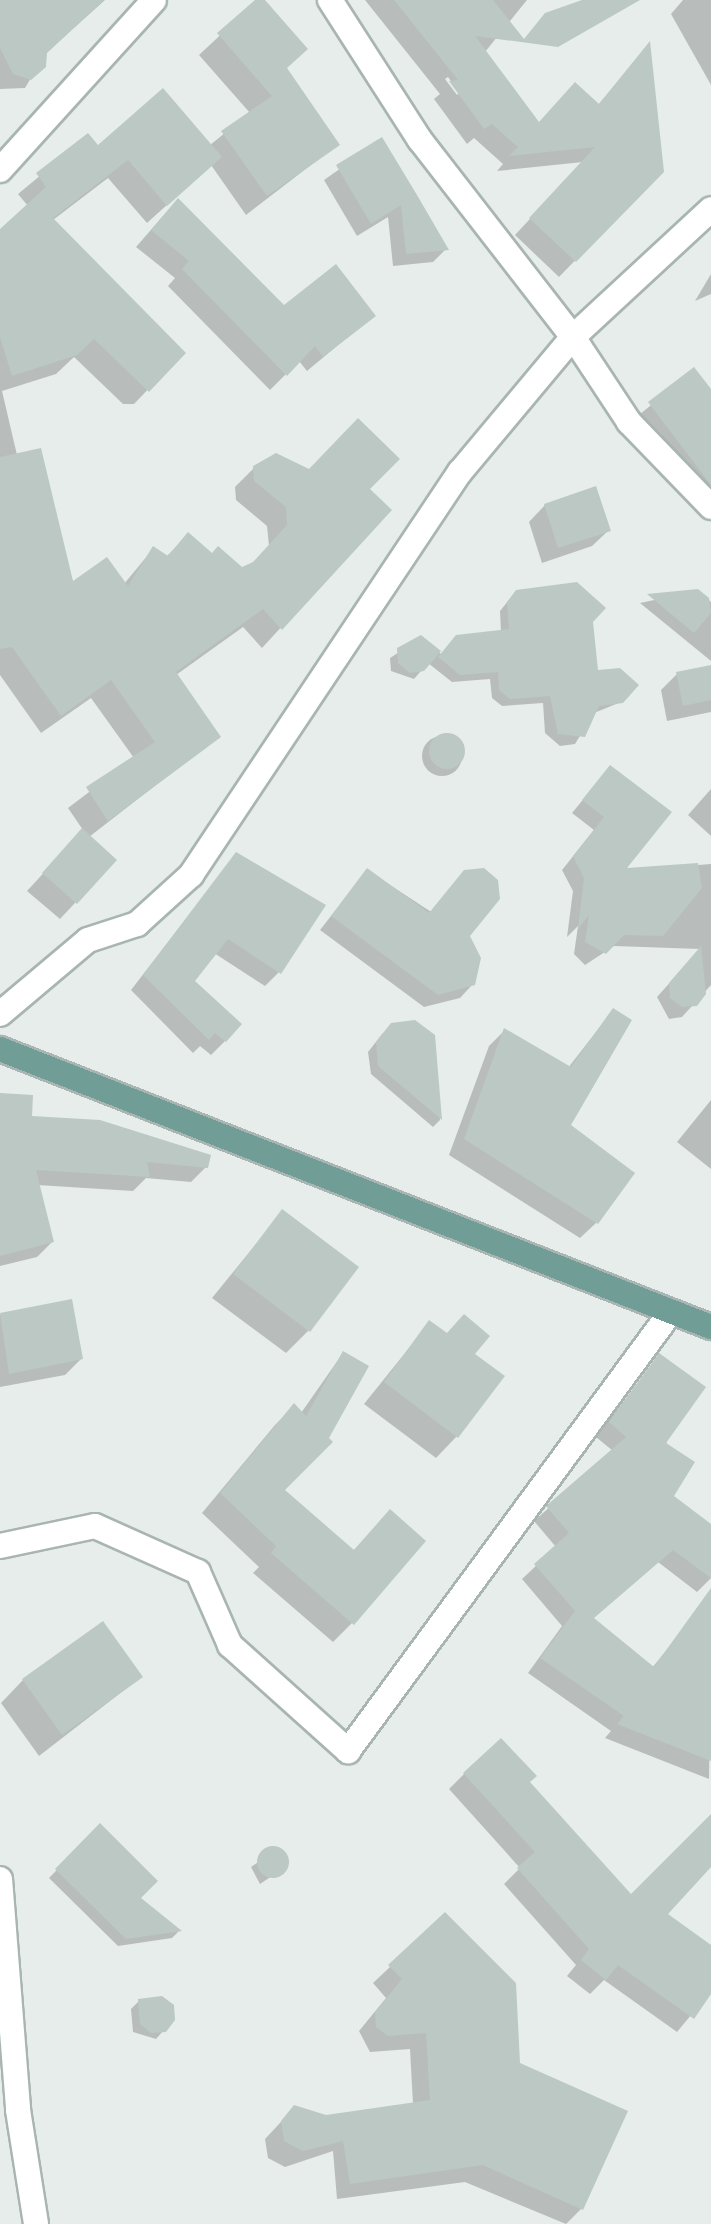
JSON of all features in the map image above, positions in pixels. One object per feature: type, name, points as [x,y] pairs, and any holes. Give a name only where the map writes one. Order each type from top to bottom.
[{"type":"main road","points":[[0,1049],[711,1327]]},
{"type":"street","points":[[0,170],[154,0]]},
{"type":"street","points":[[330,0],[420,140],[573,337],[629,422],[711,507]]},
{"type":"street","points":[[0,1014],[88,940],[137,924],[191,875],[460,472],[573,337],[711,209]]},
{"type":"street","points":[[0,1546],[95,1526],[198,1572],[230,1645],[348,1751],[670,1313]]},
{"type":"street","points":[[0,1879],[18,2110],[36,2224]]},
{"type":"building","points":[[0,0],[104,0],[47,53],[46,67],[31,80],[13,74],[0,48]]},
{"type":"building","points":[[255,0],[265,0],[308,49],[287,68],[340,145],[267,196],[221,131],[272,96],[217,33]]},
{"type":"building","points":[[394,0],[493,0],[524,39],[545,13],[582,0],[640,0],[558,47],[475,36],[539,122],[575,82],[599,104],[650,41],[664,172],[576,262],[529,218],[595,147],[509,156],[518,147],[492,124],[484,129],[449,81],[458,80]]},
{"type":"building","points":[[163,88],[222,157],[167,206],[128,160],[53,218],[186,353],[149,392],[94,339],[77,355],[12,376],[0,337],[0,229],[46,187],[36,173],[88,133],[98,145]]},
{"type":"building","points":[[382,137],[449,250],[406,254],[401,205],[371,224],[336,165]]},
{"type":"building","points":[[178,198],[284,305],[336,264],[376,316],[323,357],[315,346],[287,376],[182,269],[189,261],[151,230]]},
{"type":"building","points":[[694,367],[711,389],[711,485],[648,402]]},
{"type":"building","points":[[358,418],[400,459],[370,489],[392,510],[282,630],[263,609],[176,672],[221,737],[108,821],[86,787],[155,742],[111,680],[61,716],[12,647],[0,649],[0,457],[41,448],[73,581],[107,557],[128,586],[153,546],[168,556],[188,532],[212,553],[218,546],[242,567],[253,562],[287,525],[286,507],[254,481],[253,466],[276,453],[309,469]]},
{"type":"building","points":[[596,486],[611,531],[558,548],[544,504]]},
{"type":"building","points":[[577,582],[606,608],[593,622],[598,670],[620,668],[639,685],[623,703],[599,706],[585,737],[558,734],[550,696],[510,699],[499,690],[498,672],[460,675],[438,657],[456,635],[509,629],[507,602],[516,590]]},
{"type":"building","points":[[698,589],[709,598],[711,613],[694,633],[647,594]]},
{"type":"building","points":[[421,635],[441,651],[424,671],[410,673],[398,663],[397,648]]},
{"type":"building","points":[[711,665],[711,700],[683,706],[676,672]]},
{"type":"building","points":[[447,733],[460,738],[465,751],[460,764],[447,769],[434,764],[429,751],[434,738]]},
{"type":"building","points":[[610,765],[672,812],[627,868],[698,863],[702,888],[663,936],[624,935],[606,954],[585,942],[589,915],[578,929],[584,878],[573,856],[604,817],[582,800]]},
{"type":"building","points":[[82,828],[117,860],[77,904],[42,873]]},
{"type":"building","points":[[236,852],[326,905],[281,974],[228,939],[195,981],[242,1024],[226,1042],[215,1033],[209,1040],[143,975]]},
{"type":"building","points":[[367,868],[429,913],[464,870],[484,868],[498,880],[500,899],[470,936],[481,958],[475,985],[438,995],[331,916]]},
{"type":"building","points":[[701,946],[706,994],[697,1006],[682,1007],[670,998],[669,983]]},
{"type":"building","points":[[613,1008],[632,1020],[571,1125],[635,1173],[598,1224],[464,1139],[504,1028],[571,1067]]},
{"type":"building","points":[[415,1020],[435,1035],[442,1120],[378,1066],[376,1042],[391,1023]]},
{"type":"building","points":[[0,1093],[33,1095],[32,1116],[100,1120],[211,1155],[208,1168],[147,1162],[150,1177],[36,1170],[54,1242],[0,1256]]},
{"type":"building","points":[[282,1209],[359,1267],[310,1332],[233,1274]]},
{"type":"building","points":[[72,1299],[83,1359],[9,1374],[0,1313]]},
{"type":"building","points":[[464,1314],[490,1336],[475,1354],[505,1376],[458,1438],[384,1382],[429,1320],[447,1333]]},
{"type":"building","points":[[343,1351],[369,1366],[329,1438],[333,1442],[285,1490],[354,1550],[390,1509],[426,1541],[354,1625],[271,1553],[276,1546],[220,1493],[294,1403],[306,1416]]},
{"type":"building","points":[[659,1353],[706,1387],[666,1443],[695,1462],[674,1496],[711,1524],[711,1578],[673,1550],[594,1618],[654,1667],[711,1588],[711,1761],[617,1724],[624,1716],[540,1658],[575,1611],[534,1564],[569,1533],[546,1506],[626,1437],[609,1422]]},
{"type":"building","points":[[103,1621],[143,1677],[62,1735],[22,1679]]},
{"type":"building","points":[[501,1738],[537,1776],[530,1782],[631,1894],[711,1814],[711,1867],[668,1914],[711,1945],[711,1994],[694,2019],[618,1965],[606,1980],[581,1960],[589,1949],[517,1868],[535,1852],[463,1773]]},
{"type":"building","points":[[100,1823],[158,1881],[141,1898],[182,1931],[126,1939],[55,1869]]},
{"type":"building","points":[[273,1846],[284,1851],[289,1862],[284,1873],[273,1878],[262,1873],[257,1862],[262,1851]]},
{"type":"building","points":[[445,1912],[516,1983],[520,2063],[628,2111],[583,2210],[483,2165],[350,2184],[343,2141],[303,2151],[284,2141],[281,2121],[294,2105],[326,2115],[430,2100],[426,2033],[388,2036],[376,2027],[375,2012],[402,1979],[388,1965]]},
{"type":"building","points":[[162,1996],[174,2005],[175,2020],[166,2032],[151,2033],[140,2024],[138,1999]]}]
